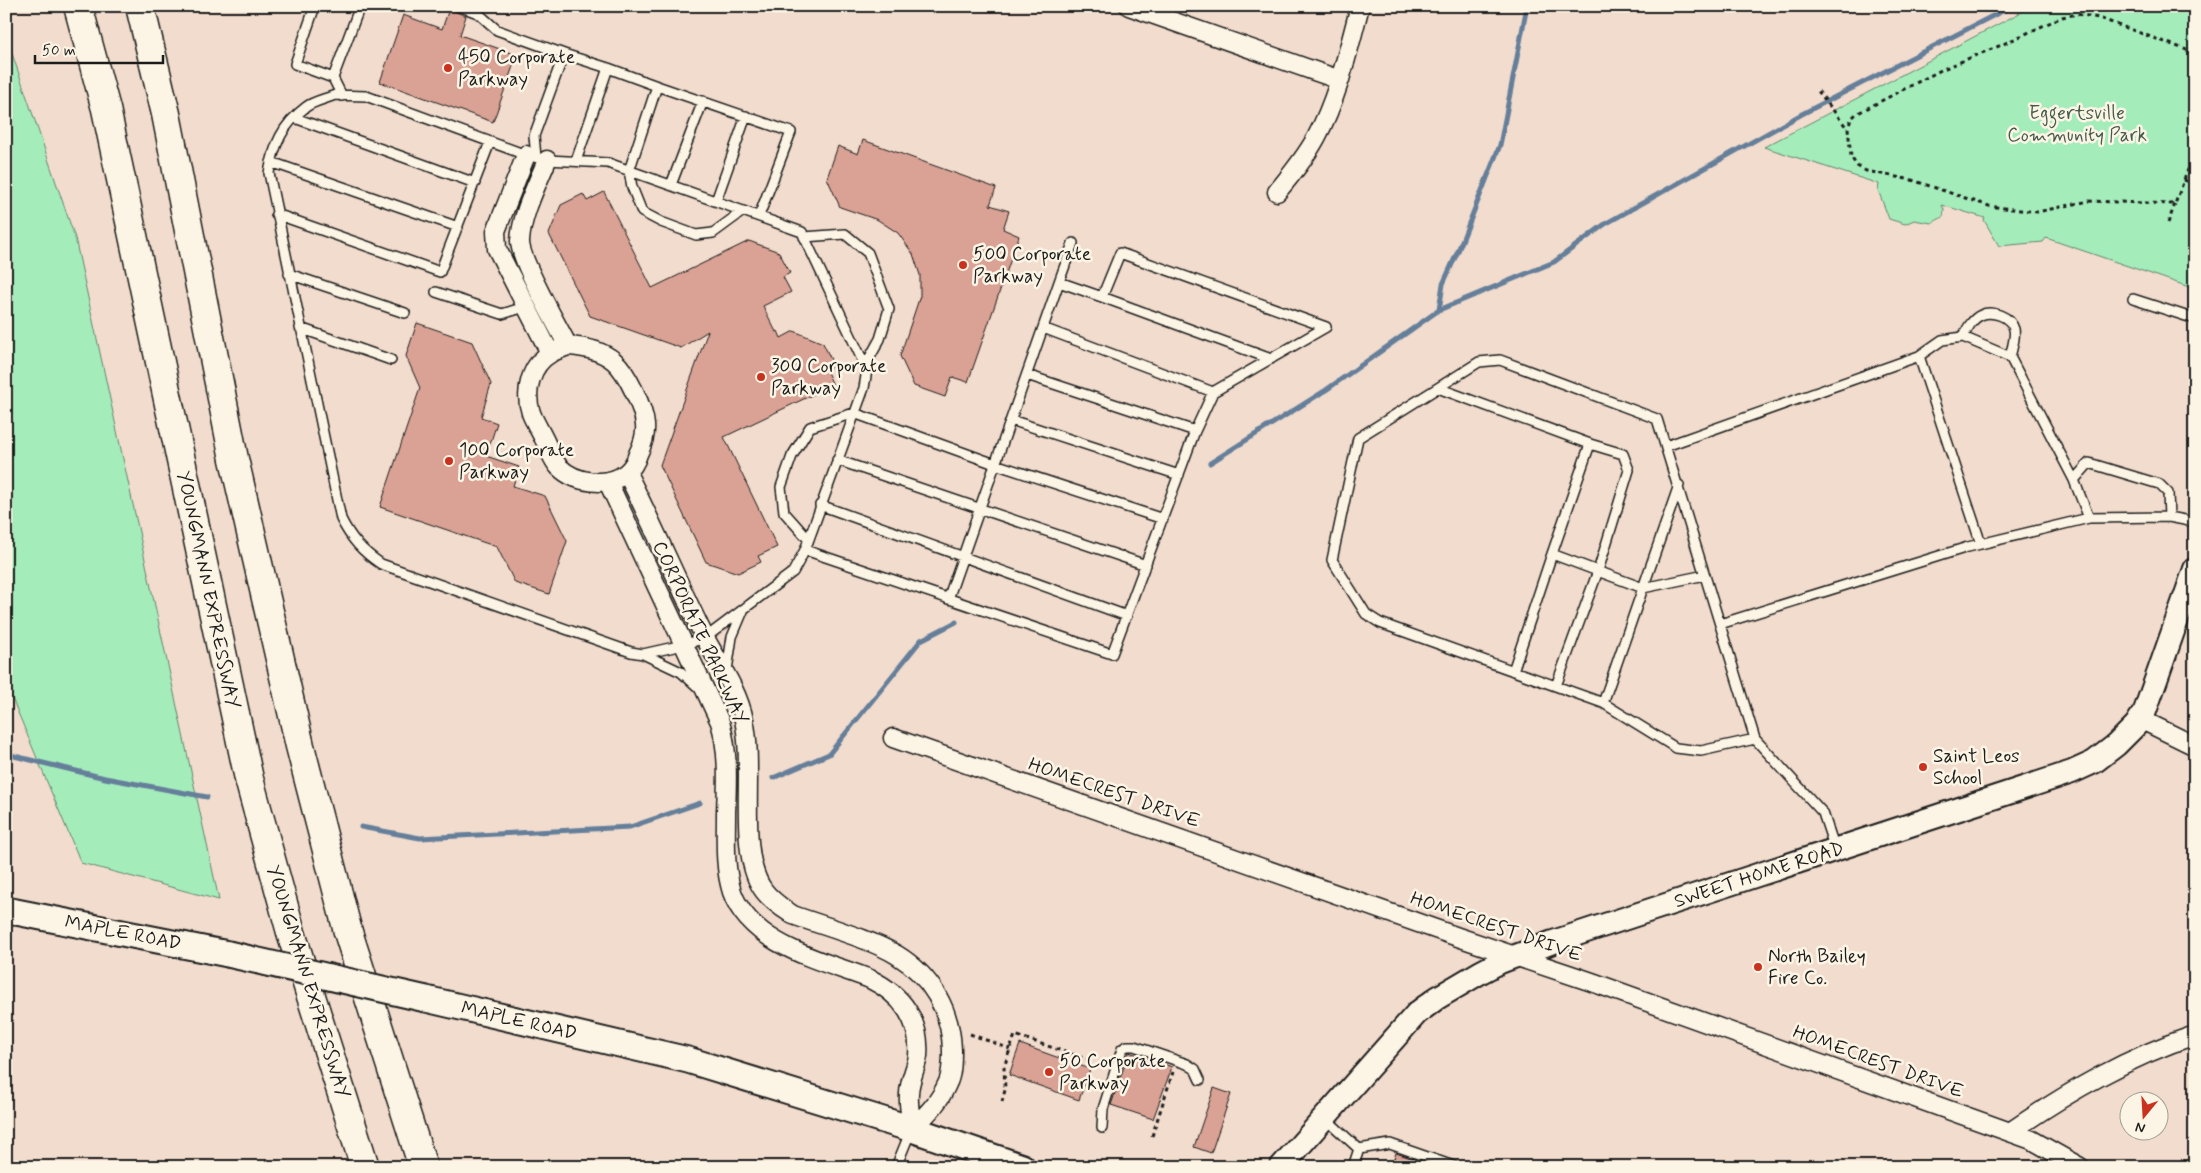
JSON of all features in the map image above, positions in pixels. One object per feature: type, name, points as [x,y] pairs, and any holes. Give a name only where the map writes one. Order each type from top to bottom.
[{"type":"highway","points":[[64,6],[106,110]]},
{"type":"highway","name":"YOUNGMANN EXPRESSWAY","points":[[78,6],[106,110],[249,779],[292,936],[365,1167]]},
{"type":"highway","points":[[140,6],[166,114],[234,459],[300,746],[348,932],[423,1167]]},
{"type":"main road","name":"MAPLE ROAD","points":[[6,910],[228,954],[688,1060],[912,1129],[1022,1167]]},
{"type":"street","points":[[1129,6],[1340,80]]},
{"type":"street","points":[[1277,192],[1300,163],[1328,115],[1340,80],[1360,6]]},
{"type":"street","points":[[536,157],[522,224],[520,243],[525,260],[568,346]]},
{"type":"street","points":[[536,157],[496,231],[497,249],[550,353]]},
{"type":"street","points":[[568,346],[586,347],[614,361],[623,371],[642,410],[646,426],[642,446],[635,461],[626,473],[608,482],[588,481],[569,475],[558,466],[531,413],[528,399],[530,381],[536,367],[550,353],[568,346]]},
{"type":"street","name":"CORPORATE PARKWAY","points":[[626,473],[705,638],[729,683],[744,720],[747,744],[749,853],[754,873],[762,889],[771,899],[793,915],[895,954],[915,967],[939,999],[949,1022],[952,1042],[952,1059],[948,1083],[933,1108],[912,1129]]},
{"type":"street","name":"CORPORATE PARKWAY","points":[[608,482],[720,722],[726,742],[728,872],[732,892],[748,918],[774,941],[885,986],[905,1004],[913,1019],[918,1038],[918,1057],[908,1094],[912,1129]]},
{"type":"street","name":"SWEET HOME ROAD","points":[[1280,1167],[1417,1013],[1454,987],[1500,962],[2084,767],[2116,745],[2140,719],[2149,701],[2195,569]]},
{"type":"street","points":[[2140,719],[2195,746]]},
{"type":"street","name":"HOMECREST DRIVE","points":[[893,738],[1592,982],[2010,1132],[2049,1148],[2080,1167]]},
{"type":"street","points":[[726,807],[749,808]]},
{"type":"street","points":[[2010,1132],[2051,1104],[2107,1071],[2136,1057],[2195,1035]]},
{"type":"lane","points":[[314,6],[295,64],[333,78],[342,96]]},
{"type":"lane","points":[[333,78],[360,6]]},
{"type":"lane","points":[[459,6],[478,13],[497,30],[791,132],[759,216]]},
{"type":"lane","points":[[536,157],[534,136],[564,54]]},
{"type":"lane","points":[[576,161],[608,68]]},
{"type":"lane","points":[[658,86],[629,171],[632,187],[642,212],[696,236],[713,233],[743,211]]},
{"type":"lane","points":[[643,654],[705,638],[793,572],[805,550],[864,388],[867,370],[802,232],[608,163],[536,157],[366,96],[335,95],[307,106],[286,126],[273,149],[269,173],[341,519],[347,532],[364,552],[381,564],[623,649],[643,654],[681,672],[710,700]]},
{"type":"lane","points":[[670,185],[703,101]]},
{"type":"lane","points":[[716,201],[746,116]]},
{"type":"lane","points":[[295,118],[475,183]]},
{"type":"lane","points":[[276,214],[440,272],[490,142]]},
{"type":"lane","points":[[271,162],[458,227]]},
{"type":"lane","points":[[804,237],[845,234],[868,253],[889,309],[880,340],[865,366]]},
{"type":"lane","points":[[948,599],[1073,243]]},
{"type":"lane","points":[[805,550],[1112,654],[1195,431],[1213,392],[1326,327],[1120,253],[1102,297]]},
{"type":"lane","points":[[289,274],[405,312]]},
{"type":"lane","points":[[1059,282],[1271,359]]},
{"type":"lane","points":[[436,292],[502,314],[526,307],[544,298]]},
{"type":"lane","points":[[2133,299],[2195,319]]},
{"type":"lane","points":[[1963,337],[1970,324],[1981,315],[1994,314],[2007,318],[2014,328],[2014,342],[2010,356]]},
{"type":"lane","points":[[300,328],[391,360]]},
{"type":"lane","points":[[1043,328],[1213,392]]},
{"type":"lane","points":[[1666,446],[1919,356],[1942,340],[1963,337],[2010,356],[2074,480],[2089,518]]},
{"type":"lane","points":[[1919,356],[1982,544]]},
{"type":"lane","points":[[1755,739],[1701,751],[1676,748],[1603,703],[1380,623],[1366,614],[1332,560],[1358,438],[1479,362],[1500,360],[1657,419],[1679,484],[1755,739],[1823,813],[1835,850]]},
{"type":"lane","points":[[1027,375],[1195,431]]},
{"type":"lane","points":[[1438,388],[1590,444],[1623,454],[1629,470],[1598,571],[1556,686]]},
{"type":"lane","points":[[808,539],[784,512],[781,487],[792,456],[810,427],[854,413],[995,464],[1162,519]]},
{"type":"lane","points":[[1011,420],[1179,475]]},
{"type":"lane","points":[[1513,670],[1590,444]]},
{"type":"lane","points":[[837,460],[1146,564]]},
{"type":"lane","points":[[2074,480],[2089,463],[2159,484],[2168,494],[2169,517]]},
{"type":"lane","points":[[1603,703],[1679,484]]},
{"type":"lane","points":[[820,505],[1127,616]]},
{"type":"lane","points":[[1720,624],[1982,544],[2089,518],[2169,517],[2195,522]]},
{"type":"lane","points":[[1552,554],[1643,588],[1705,575]]},
{"type":"lane","points":[[729,683],[727,668],[732,637],[745,608]]},
{"type":"lane","points":[[1102,1128],[1103,1109],[1122,1049],[1127,1046],[1134,1046],[1187,1064],[1195,1068],[1200,1080]]},
{"type":"lane","points":[[1324,1117],[1359,1149]]},
{"type":"lane","points":[[896,1167],[912,1129]]},
{"type":"lane","points":[[1359,1149],[1390,1144],[1456,1167]]},
{"type":"lane","points":[[1353,1167],[1359,1149]]},
{"type":"path","points":[[2175,204],[2089,201],[2037,212],[1989,206],[1901,177],[1866,171],[1858,166],[1851,157],[1848,128],[1851,119],[1856,114],[1908,87],[1943,69],[2000,46],[2062,17],[2077,14],[2099,18],[2195,53]]},
{"type":"path","points":[[1818,91],[1848,128]]},
{"type":"path","points":[[2168,223],[2195,151],[2195,139]]},
{"type":"path","points":[[2184,180],[2195,184]]},
{"type":"path","points":[[970,1034],[1010,1049]]},
{"type":"path","points":[[1002,1102],[1005,1090],[1004,1067],[1015,1035],[1092,1062]]},
{"type":"path","points":[[1152,1136],[1174,1067]]},
{"type":"green space","name":"Eggertsville Community Park","points":[[2033,6],[2195,6],[2195,289],[2046,238],[2043,242],[1999,246],[1984,220],[1985,218],[1942,205],[1944,210],[1943,217],[1931,223],[1914,220],[1905,224],[1889,219],[1878,190],[1879,184],[1764,147]]},
{"type":"green space","points":[[6,36],[75,238],[219,900],[81,863],[6,684]]},
{"type":"building","name":"450 Corporate Parkway","points":[[449,9],[466,16],[460,35],[517,55],[493,122],[380,82],[403,15],[442,29]]},
{"type":"building","name":"500 Corporate Parkway","points":[[863,140],[996,188],[990,205],[1009,211],[1003,229],[1019,236],[968,382],[952,377],[945,397],[914,386],[900,356],[920,296],[920,275],[913,254],[898,233],[878,220],[840,207],[827,178],[838,146],[858,154]]},
{"type":"building","name":"300 Corporate Parkway","points":[[604,192],[652,288],[749,241],[779,252],[790,273],[783,277],[791,292],[763,306],[781,338],[794,331],[823,343],[834,366],[826,370],[833,385],[724,437],[777,547],[758,556],[761,562],[738,573],[706,562],[660,465],[708,331],[681,348],[590,316],[549,234],[561,205],[583,194],[587,201]]},
{"type":"building","name":"100 Corporate Parkway","points":[[417,323],[472,342],[491,384],[481,417],[497,423],[486,456],[519,467],[513,486],[545,496],[567,541],[549,594],[515,583],[497,547],[380,507],[420,388],[406,356]]},
{"type":"building","name":"50 Corporate Parkway","points":[[1020,1044],[1090,1069],[1079,1100],[1009,1075]]},
{"type":"building","points":[[1129,1052],[1172,1067],[1153,1119],[1111,1105]]},
{"type":"building","points":[[1214,1088],[1231,1094],[1211,1153],[1194,1147]]},
{"type":"building","points":[[1396,1153],[1435,1166],[1435,1167],[1391,1167]]},
{"type":"waterway","points":[[1439,310],[1443,284],[1500,145],[1527,6]]},
{"type":"waterway","points":[[1210,463],[1326,390],[1439,310],[1554,262],[1605,224],[1802,114],[2012,6]]},
{"type":"waterway","points":[[773,778],[829,754],[921,640],[956,622]]},
{"type":"waterway","points":[[6,754],[105,778],[207,797]]},
{"type":"waterway","points":[[361,827],[420,838],[630,827],[700,803]]},
{"type":"place","name":"450 Corporate Parkway","points":[[448,68]]},
{"type":"place","name":"500 Corporate Parkway","points":[[963,265]]},
{"type":"place","name":"300 Corporate Parkway","points":[[761,377]]},
{"type":"place","name":"100 Corporate Parkway","points":[[449,461]]},
{"type":"place","name":"Saint Leos School","points":[[1923,767]]},
{"type":"place","name":"North Bailey Fire Co.","points":[[1758,967]]},
{"type":"place","name":"50 Corporate Parkway","points":[[1049,1072]]}]
